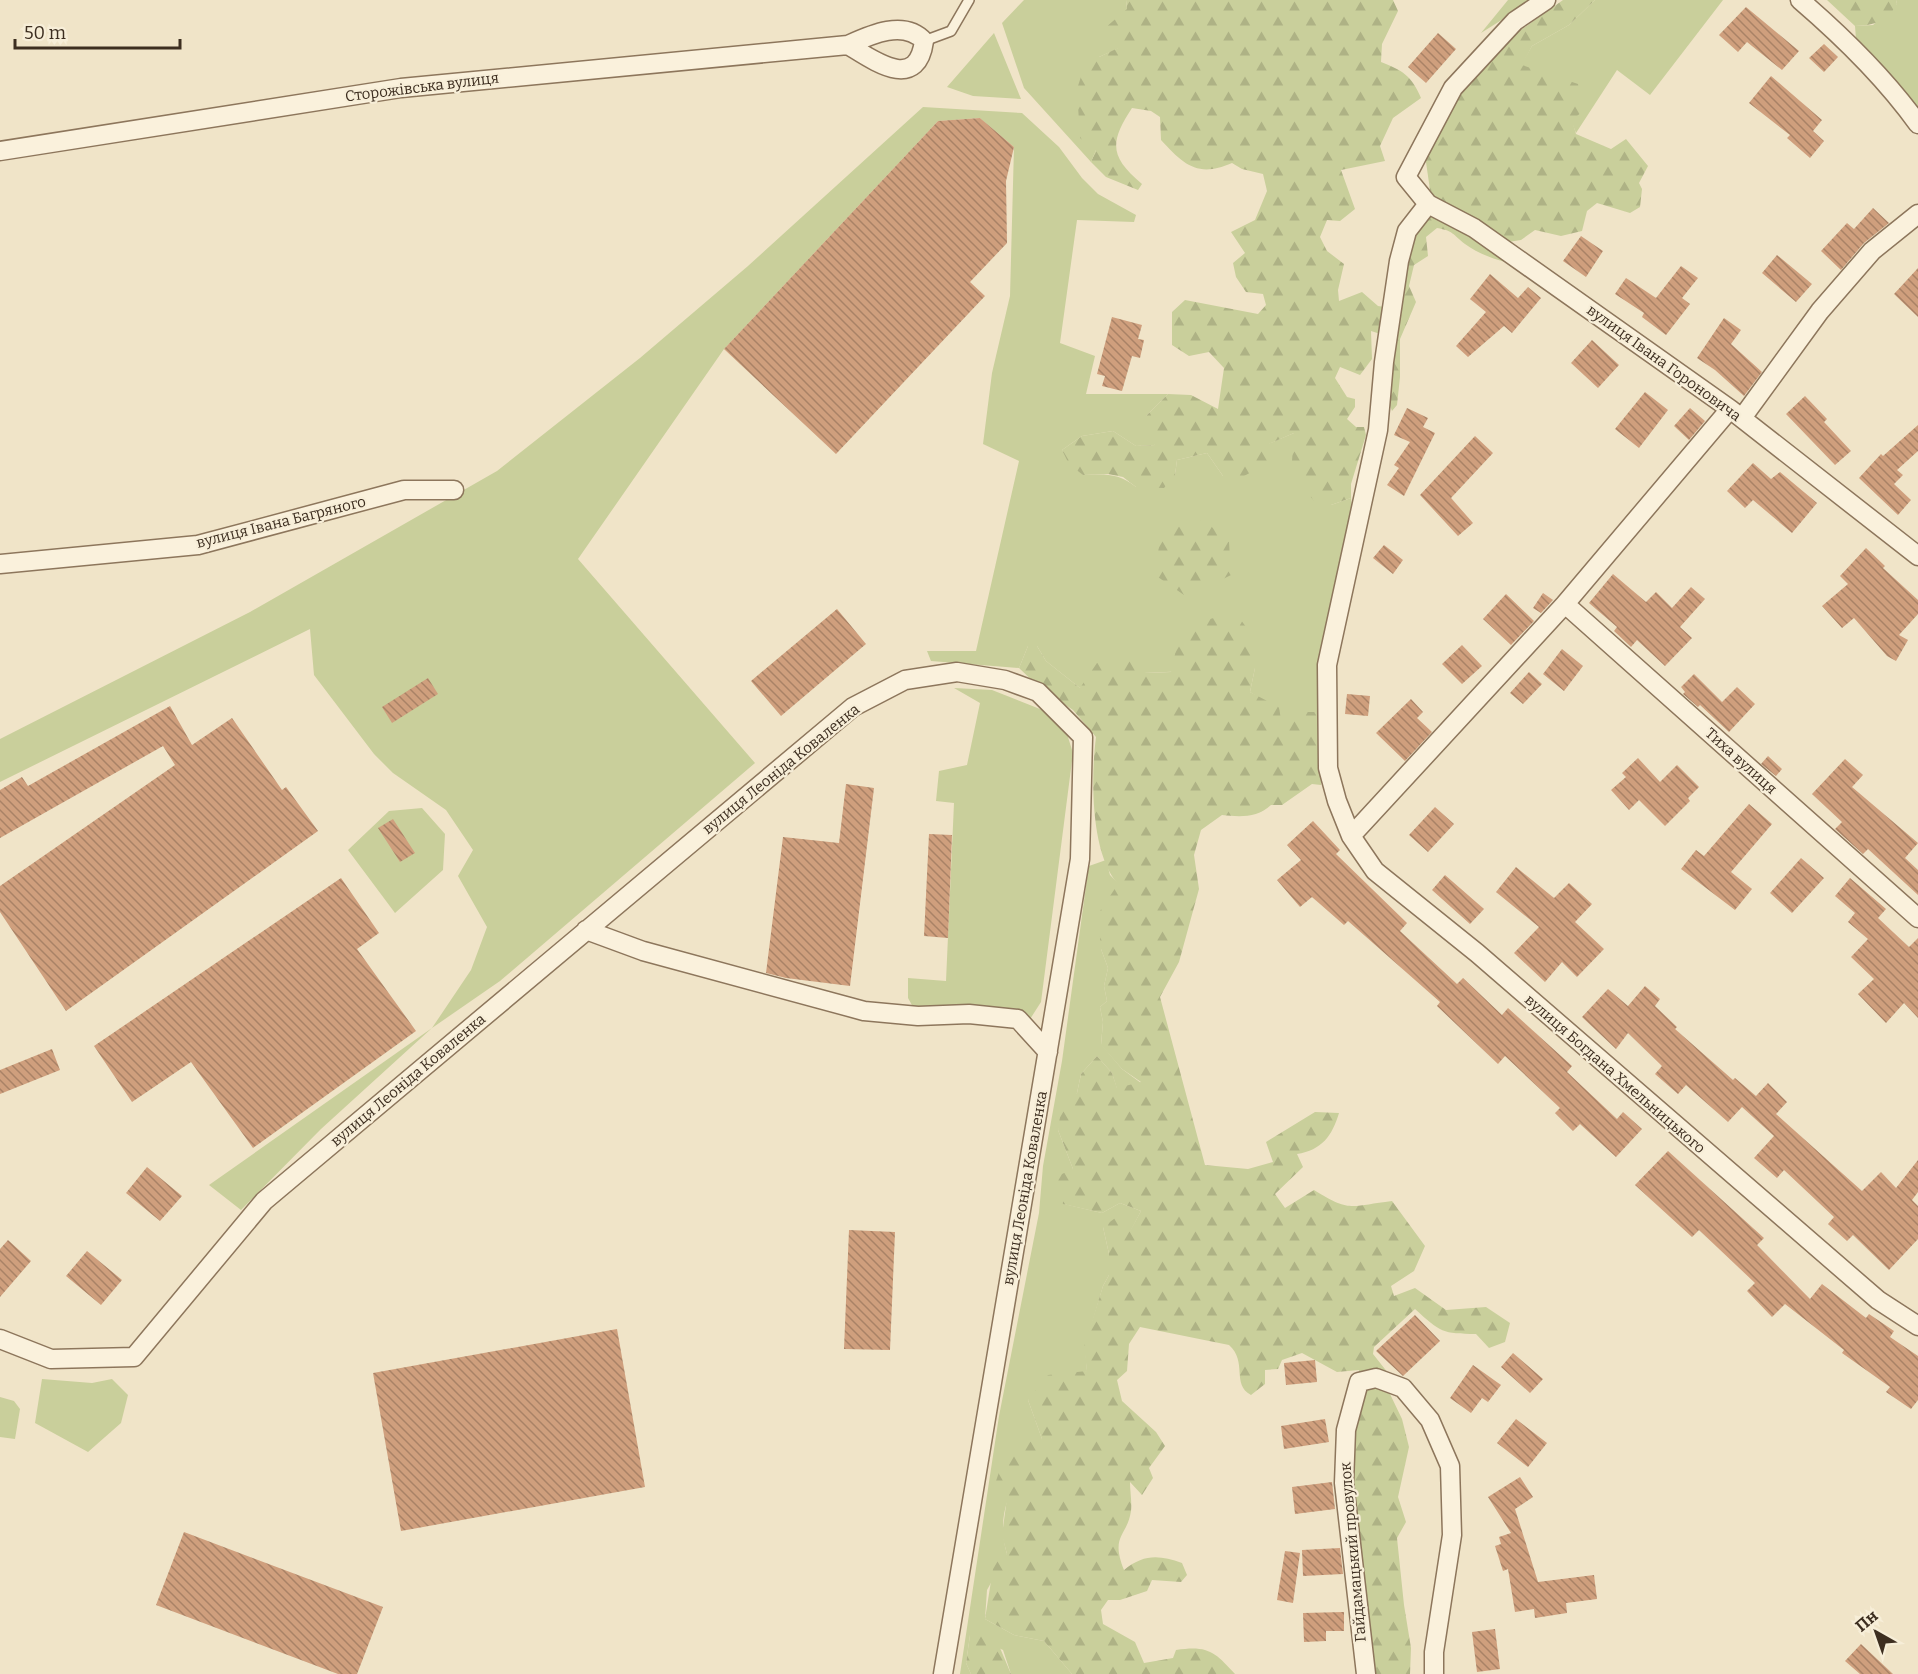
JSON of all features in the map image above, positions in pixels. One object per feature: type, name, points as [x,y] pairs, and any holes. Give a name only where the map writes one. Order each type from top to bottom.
[{"type":"street","name":"вулиця Івана Гороновича","points":[[1546,0],[1515,21],[1453,88],[1406,177],[1428,204],[1474,228],[1736,414],[1918,556]]},
{"type":"street","points":[[1800,0],[1847,41],[1918,124]]},
{"type":"street","name":"Сторожівська вулиця","points":[[0,151],[401,88],[848,45],[876,33],[896,30],[918,34],[924,41]]},
{"type":"street","points":[[848,45],[884,67],[901,70],[912,66],[922,55],[924,41]]},
{"type":"street","name":"вулиця Богдана Хмельницького","points":[[1428,204],[1407,231],[1399,261],[1384,362],[1378,430],[1327,665],[1328,768],[1336,801],[1351,836],[1375,871],[1477,953],[1878,1300],[1918,1326]]},
{"type":"street","points":[[1351,836],[1736,414],[1872,251],[1918,214]]},
{"type":"street","name":"вулиця Івана Багряного","points":[[0,564],[198,544],[404,490],[454,490]]},
{"type":"street","name":"Тиха вулиця","points":[[1565,604],[1918,918]]},
{"type":"street","name":"вулиця Леоніда Коваленка","points":[[0,1339],[51,1359],[134,1357],[264,1201],[853,707],[905,680],[957,672],[1005,680],[1038,692],[1083,737],[1080,860],[943,1674]]},
{"type":"street","points":[[586,930],[643,951],[864,1011],[918,1016],[969,1014],[1018,1019],[1048,1052]]},
{"type":"street","name":"Гайдамацький провулок","points":[[1366,1674],[1344,1482],[1346,1430],[1359,1382],[1376,1378],[1403,1388],[1430,1420],[1450,1466],[1452,1535],[1434,1652],[1434,1674]]},
{"type":"lane","points":[[924,41],[951,31],[969,0]]},
{"type":"green space","points":[[1024,0],[1126,0],[1127,9],[1119,48],[1099,57],[1096,150],[1091,162],[1024,88],[1002,23]]},
{"type":"green space","points":[[1126,0],[1393,0],[1398,11],[1382,44],[1381,62],[1395,68],[1410,79],[1421,98],[1393,118],[1380,146],[1385,161],[1341,170],[1355,209],[1340,221],[1327,220],[1320,237],[1327,251],[1344,264],[1338,290],[1339,301],[1362,292],[1378,306],[1397,309],[1407,237],[1430,215],[1459,224],[1505,262],[1479,253],[1450,232],[1437,228],[1426,237],[1428,256],[1414,265],[1409,286],[1416,302],[1400,339],[1397,405],[1392,411],[1389,403],[1390,337],[1371,331],[1372,359],[1360,375],[1340,367],[1335,378],[1347,397],[1355,399],[1355,407],[1347,419],[1356,427],[1364,427],[1366,435],[1351,484],[1351,498],[1331,505],[1317,504],[1291,475],[1294,433],[1269,444],[1267,464],[1242,477],[1223,476],[1207,453],[1177,460],[1175,475],[1164,488],[1136,487],[1123,477],[1108,474],[1083,475],[1069,464],[1062,450],[1082,436],[1113,431],[1136,446],[1155,445],[1143,431],[1146,416],[1168,394],[1191,395],[1218,409],[1224,368],[1209,352],[1189,356],[1172,345],[1172,312],[1185,300],[1258,314],[1266,305],[1263,294],[1246,292],[1236,277],[1233,263],[1245,253],[1231,232],[1255,220],[1267,191],[1263,174],[1242,169],[1232,163],[1210,169],[1192,167],[1161,140],[1160,117],[1151,111],[1132,108],[1119,131],[1116,149],[1124,166],[1142,184],[1138,190],[1106,177],[1091,162],[1096,150],[1080,138],[1077,89],[1089,52],[1099,57],[1118,48],[1108,43],[1105,28],[1127,9]]},
{"type":"green space","points":[[1508,0],[1533,0],[1481,33]]},
{"type":"green space","points":[[1563,0],[1595,0],[1569,25],[1532,46],[1522,65],[1578,84],[1582,112],[1572,120],[1576,134],[1611,149],[1626,139],[1648,166],[1639,183],[1642,189],[1640,207],[1630,213],[1597,203],[1587,211],[1582,231],[1561,236],[1535,230],[1521,240],[1508,242],[1477,219],[1443,208],[1430,190],[1425,155],[1452,101],[1501,44]]},
{"type":"green space","points":[[1595,0],[1723,0],[1650,95],[1617,70],[1576,133],[1571,120],[1521,65],[1532,46],[1569,25]]},
{"type":"green space","points":[[1827,0],[1896,0],[1897,4],[1885,19],[1869,25],[1855,26]]},
{"type":"green space","points":[[1896,0],[1918,0],[1918,109],[1856,39],[1855,26],[1873,25],[1897,4]]},
{"type":"green space","points":[[994,33],[1021,99],[973,96],[947,87]]},
{"type":"green space","points":[[923,107],[1022,113],[1059,147],[1082,178],[1098,194],[1136,215],[1134,222],[1077,220],[1060,343],[1095,356],[1086,394],[1168,394],[1146,416],[1155,445],[1136,446],[1113,431],[1082,436],[1062,450],[1083,475],[1111,475],[1124,479],[1136,487],[1175,475],[1177,460],[1207,453],[1223,476],[1268,444],[1294,433],[1294,446],[1331,505],[1351,498],[1353,516],[1328,718],[1280,721],[1261,699],[1250,692],[1255,668],[1144,673],[1080,688],[1046,661],[1037,646],[1028,646],[1019,668],[931,661],[927,651],[976,651],[1019,461],[983,444],[992,373],[1010,296],[1014,147],[980,118],[938,121],[724,349],[578,559],[755,763],[500,981],[432,1028],[471,970],[487,927],[458,876],[473,850],[446,810],[393,773],[374,754],[314,675],[310,629],[0,782],[0,739],[250,612],[497,471],[640,358],[748,266]]},
{"type":"green space","points":[[1204,520],[1229,542],[1231,575],[1187,597],[1155,575],[1161,531]]},
{"type":"green space","points":[[1235,612],[1252,635],[1255,668],[1250,692],[1279,707],[1281,720],[1295,712],[1320,712],[1321,785],[1312,784],[1282,805],[1271,805],[1254,814],[1222,815],[1201,830],[1194,855],[1199,889],[1179,962],[1160,997],[1205,1165],[1248,1169],[1273,1162],[1266,1142],[1315,1112],[1339,1113],[1325,1141],[1313,1149],[1297,1154],[1303,1167],[1275,1194],[1285,1208],[1314,1190],[1336,1202],[1351,1206],[1392,1201],[1425,1246],[1414,1271],[1391,1286],[1394,1296],[1415,1288],[1446,1310],[1486,1307],[1510,1323],[1505,1342],[1489,1348],[1476,1334],[1442,1330],[1430,1323],[1415,1309],[1374,1347],[1373,1354],[1392,1378],[1390,1394],[1402,1419],[1409,1447],[1398,1497],[1406,1522],[1397,1538],[1411,1648],[1410,1674],[1376,1674],[1373,1670],[1350,1482],[1355,1454],[1351,1431],[1358,1394],[1359,1370],[1337,1372],[1302,1353],[1282,1360],[1278,1369],[1265,1370],[1265,1384],[1251,1395],[1242,1385],[1238,1358],[1229,1345],[1140,1327],[1129,1344],[1127,1371],[1117,1380],[1122,1401],[1156,1432],[1165,1446],[1149,1468],[1153,1478],[1142,1495],[1130,1482],[1131,1511],[1119,1543],[1120,1558],[1124,1570],[1145,1559],[1159,1557],[1174,1560],[1182,1563],[1187,1575],[1181,1582],[1152,1580],[1147,1591],[1120,1600],[1108,1600],[1101,1610],[1103,1624],[1135,1642],[1144,1663],[1173,1658],[1176,1650],[1196,1649],[1216,1655],[1235,1674],[1072,1674],[1044,1641],[1014,1635],[985,1619],[994,1562],[1007,1554],[1002,1535],[1007,1498],[996,1481],[1008,1446],[1042,1439],[1028,1400],[1048,1375],[1087,1371],[1084,1347],[1103,1286],[1109,1275],[1109,1254],[1103,1227],[1118,1216],[1130,1231],[1141,1211],[1120,1203],[1102,1213],[1063,1204],[1053,1178],[1073,1169],[1058,1130],[1062,1103],[1077,1093],[1081,1074],[1097,1056],[1112,1073],[1117,1088],[1141,1082],[1122,1069],[1101,1045],[1103,1022],[1100,1007],[1107,1001],[1104,986],[1108,968],[1101,949],[1098,914],[1118,884],[1109,870],[1097,834],[1093,792],[1096,737],[1073,710],[1039,687],[1019,668],[1028,646],[1037,646],[1046,661],[1080,688],[1097,663],[1129,660],[1144,673],[1171,672],[1177,645],[1210,619]]},
{"type":"green space","points":[[954,688],[992,690],[1050,713],[1067,734],[1073,753],[1041,1002],[1025,1027],[918,1016],[908,998],[908,978],[946,981],[954,803],[936,801],[939,771],[967,765],[980,703]]},
{"type":"green space","points":[[422,808],[445,834],[443,870],[395,913],[348,850],[389,811]]},
{"type":"green space","points":[[1106,860],[1110,875],[1119,884],[1101,949],[1108,968],[1104,986],[1107,1001],[1100,1007],[1103,1022],[1101,1044],[1122,1069],[1141,1083],[1117,1089],[1112,1073],[1097,1056],[1081,1074],[1077,1093],[1058,1130],[1073,1169],[1064,1204],[1102,1213],[1120,1203],[1141,1211],[1130,1232],[1103,1227],[1109,1254],[1109,1275],[1103,1286],[1085,1347],[1087,1371],[1028,1400],[1042,1439],[1010,1494],[1003,1521],[1007,1554],[987,1590],[985,1619],[1014,1635],[1044,1641],[1072,1674],[1011,1674],[1003,1650],[970,1635],[966,1663],[971,1674],[960,1674],[999,1416],[1039,1213],[1043,1166],[1062,1061],[1089,866]]},
{"type":"green space","points":[[432,1028],[321,1129],[241,1210],[209,1185]]},
{"type":"green space","points":[[42,1379],[92,1383],[112,1379],[128,1395],[121,1423],[88,1452],[35,1423]]},
{"type":"green space","points":[[0,1397],[14,1401],[20,1409],[15,1439],[0,1437]]},
{"type":"green space","points":[[970,1635],[995,1636],[1011,1674],[971,1674],[966,1663]]},
{"type":"building","points":[[1746,7],[1799,51],[1782,70],[1747,42],[1738,52],[1719,35]]},
{"type":"building","points":[[1438,33],[1456,49],[1426,83],[1408,67]]},
{"type":"building","points":[[1824,44],[1838,57],[1824,72],[1809,58]]},
{"type":"building","points":[[1771,76],[1822,120],[1813,131],[1824,141],[1810,158],[1787,138],[1790,135],[1749,103]]},
{"type":"building","points":[[980,118],[1014,147],[1006,181],[1007,243],[970,282],[985,296],[836,454],[724,349],[938,121]]},
{"type":"building","points":[[1873,208],[1889,223],[1864,243],[1841,270],[1821,251],[1847,223],[1854,229]]},
{"type":"building","points":[[1581,236],[1603,251],[1586,277],[1563,261]]},
{"type":"building","points":[[1777,255],[1812,284],[1796,302],[1762,273]]},
{"type":"building","points":[[1681,266],[1698,278],[1682,298],[1690,304],[1666,335],[1642,317],[1644,313],[1615,294],[1626,278],[1656,298]]},
{"type":"building","points":[[1918,268],[1918,317],[1894,294]]},
{"type":"building","points":[[1490,274],[1518,298],[1528,287],[1541,298],[1512,333],[1504,326],[1468,357],[1456,346],[1486,312],[1470,299]]},
{"type":"building","points":[[1112,317],[1142,325],[1138,339],[1144,340],[1140,358],[1132,356],[1122,391],[1102,386],[1105,376],[1097,374]]},
{"type":"building","points":[[1724,318],[1741,330],[1731,344],[1762,372],[1744,396],[1715,370],[1697,358]]},
{"type":"building","points":[[1592,340],[1619,365],[1598,388],[1571,363]]},
{"type":"building","points":[[1645,392],[1668,410],[1639,448],[1615,429]]},
{"type":"building","points":[[1805,396],[1827,419],[1824,422],[1851,451],[1835,465],[1786,414]]},
{"type":"building","points":[[1407,408],[1428,418],[1423,427],[1435,433],[1404,496],[1387,485],[1399,468],[1394,465],[1410,442],[1394,435]]},
{"type":"building","points":[[1690,408],[1705,421],[1689,440],[1674,426]]},
{"type":"building","points":[[1918,425],[1918,451],[1897,470],[1903,475],[1894,484],[1911,500],[1898,515],[1859,478],[1881,454],[1883,456]]},
{"type":"building","points":[[1475,436],[1493,453],[1451,498],[1473,523],[1458,536],[1420,495]]},
{"type":"building","points":[[1753,463],[1771,479],[1780,472],[1817,503],[1792,533],[1753,500],[1745,508],[1727,491]]},
{"type":"building","points":[[1384,545],[1403,560],[1393,574],[1373,558]]},
{"type":"building","points":[[1866,548],[1885,566],[1883,568],[1918,600],[1918,614],[1899,635],[1908,640],[1896,661],[1887,656],[1854,618],[1842,628],[1822,606],[1848,584],[1840,576]]},
{"type":"building","points":[[1613,574],[1646,602],[1656,592],[1672,608],[1691,587],[1705,599],[1680,627],[1692,638],[1665,666],[1637,640],[1631,647],[1614,631],[1617,627],[1589,603]]},
{"type":"building","points":[[1543,593],[1553,600],[1541,613],[1533,608]]},
{"type":"building","points":[[1506,594],[1534,621],[1511,645],[1483,619]]},
{"type":"building","points":[[837,609],[866,644],[781,716],[751,681]]},
{"type":"building","points":[[1462,645],[1482,666],[1462,684],[1442,664]]},
{"type":"building","points":[[1562,649],[1583,666],[1564,691],[1543,674]]},
{"type":"building","points":[[1529,672],[1542,684],[1523,704],[1510,693]]},
{"type":"building","points":[[1694,674],[1722,702],[1737,687],[1755,704],[1729,732],[1700,705],[1698,707],[1683,694],[1685,692],[1681,687]]},
{"type":"building","points":[[428,678],[438,694],[392,723],[382,707]]},
{"type":"building","points":[[1347,694],[1370,696],[1368,716],[1345,714]]},
{"type":"building","points":[[1411,699],[1423,712],[1417,718],[1432,732],[1405,761],[1376,733]]},
{"type":"building","points":[[170,706],[192,745],[232,718],[282,790],[286,787],[318,831],[66,1011],[0,912],[0,886],[175,765],[163,746],[0,838],[0,790],[22,777],[28,786]]},
{"type":"building","points":[[1768,756],[1782,769],[1776,776],[1761,764]]},
{"type":"building","points":[[1638,758],[1660,782],[1677,765],[1699,787],[1688,798],[1690,801],[1665,826],[1639,800],[1629,810],[1611,790],[1626,777],[1622,773]]},
{"type":"building","points":[[1845,759],[1863,775],[1852,787],[1918,843],[1905,858],[1918,870],[1918,895],[1868,849],[1863,854],[1835,829],[1842,822],[1812,794]]},
{"type":"building","points":[[846,784],[874,788],[850,986],[786,978],[766,973],[783,837],[839,843]]},
{"type":"building","points":[[1749,804],[1772,824],[1731,872],[1752,889],[1735,910],[1681,869],[1696,850],[1704,856]]},
{"type":"building","points":[[1435,807],[1454,824],[1428,852],[1409,835]]},
{"type":"building","points":[[393,819],[415,853],[400,862],[378,828]]},
{"type":"building","points":[[1313,821],[1340,850],[1336,854],[1407,923],[1400,931],[1457,984],[1463,978],[1502,1015],[1508,1008],[1572,1066],[1567,1072],[1617,1119],[1623,1112],[1642,1129],[1616,1157],[1580,1124],[1573,1131],[1555,1113],[1560,1108],[1505,1056],[1498,1064],[1437,1006],[1440,1002],[1348,921],[1344,925],[1312,897],[1300,907],[1277,880],[1301,860],[1287,845]]},
{"type":"building","points":[[929,834],[952,835],[948,938],[924,936]]},
{"type":"building","points":[[1801,858],[1824,878],[1792,913],[1770,893]]},
{"type":"building","points":[[1516,867],[1554,898],[1569,883],[1592,904],[1575,922],[1604,949],[1577,977],[1562,962],[1545,982],[1514,953],[1539,927],[1496,892]]},
{"type":"building","points":[[1445,875],[1484,909],[1470,924],[1432,890]]},
{"type":"building","points":[[341,878],[379,933],[357,949],[416,1031],[253,1148],[191,1062],[132,1102],[94,1046]]},
{"type":"building","points":[[1850,878],[1886,909],[1878,918],[1909,947],[1918,938],[1918,1018],[1904,1003],[1886,1023],[1858,994],[1874,979],[1851,957],[1868,939],[1848,922],[1855,913],[1835,896]]},
{"type":"building","points":[[1645,986],[1660,999],[1655,1006],[1677,1027],[1675,1029],[1733,1080],[1735,1078],[1756,1096],[1768,1083],[1787,1102],[1776,1114],[1862,1191],[1881,1172],[1896,1188],[1918,1160],[1918,1192],[1912,1200],[1918,1206],[1918,1239],[1889,1270],[1853,1235],[1847,1241],[1828,1224],[1834,1217],[1784,1170],[1777,1178],[1754,1158],[1774,1136],[1742,1107],[1728,1122],[1686,1085],[1678,1094],[1655,1074],[1662,1066],[1628,1033],[1616,1049],[1582,1017],[1608,989],[1628,1006]]},
{"type":"building","points":[[52,1049],[60,1070],[0,1094],[0,1070]]},
{"type":"building","points":[[1668,1151],[1764,1238],[1757,1245],[1810,1299],[1822,1284],[1866,1318],[1869,1314],[1894,1331],[1890,1337],[1918,1356],[1918,1400],[1911,1409],[1886,1392],[1890,1387],[1842,1353],[1844,1350],[1785,1304],[1772,1317],[1747,1291],[1755,1283],[1699,1230],[1692,1237],[1635,1185]]},
{"type":"building","points":[[147,1167],[182,1196],[160,1221],[126,1193]]},
{"type":"building","points":[[849,1230],[895,1232],[890,1350],[844,1349]]},
{"type":"building","points":[[8,1240],[31,1261],[0,1297],[0,1249]]},
{"type":"building","points":[[87,1251],[122,1280],[101,1305],[66,1276]]},
{"type":"building","points":[[1415,1315],[1440,1341],[1403,1376],[1376,1351]]},
{"type":"building","points":[[617,1329],[645,1487],[401,1531],[373,1373]]},
{"type":"building","points":[[1513,1353],[1543,1379],[1530,1393],[1501,1367]]},
{"type":"building","points":[[1315,1360],[1317,1382],[1286,1385],[1284,1363]]},
{"type":"building","points":[[1473,1365],[1501,1385],[1488,1402],[1482,1398],[1471,1413],[1450,1398]]},
{"type":"building","points":[[1325,1419],[1329,1442],[1284,1449],[1281,1426]]},
{"type":"building","points":[[1516,1419],[1547,1443],[1528,1467],[1497,1443]]},
{"type":"building","points":[[1520,1477],[1533,1497],[1515,1509],[1538,1582],[1594,1575],[1597,1599],[1566,1603],[1567,1613],[1535,1618],[1534,1609],[1515,1612],[1508,1569],[1503,1571],[1495,1546],[1501,1544],[1499,1537],[1511,1533],[1488,1497]]},
{"type":"building","points":[[1332,1482],[1335,1509],[1295,1514],[1292,1487]]},
{"type":"building","points":[[184,1532],[383,1607],[357,1674],[338,1674],[156,1605]]},
{"type":"building","points":[[1340,1548],[1343,1574],[1303,1576],[1302,1550]]},
{"type":"building","points":[[1285,1551],[1300,1553],[1293,1603],[1277,1600]]},
{"type":"building","points":[[1344,1612],[1344,1631],[1326,1631],[1326,1641],[1304,1642],[1303,1613]]},
{"type":"building","points":[[1495,1629],[1500,1669],[1477,1672],[1472,1632]]},
{"type":"building","points":[[1861,1644],[1893,1674],[1860,1674],[1845,1661]]}]
